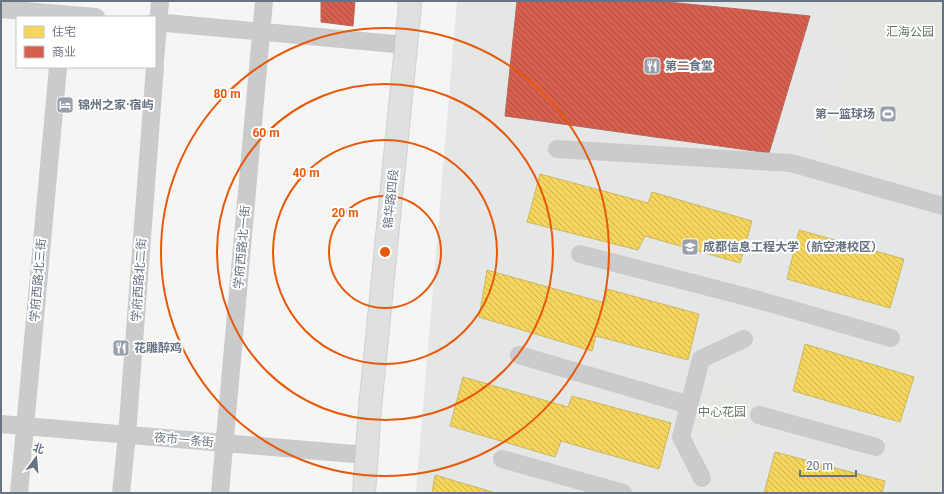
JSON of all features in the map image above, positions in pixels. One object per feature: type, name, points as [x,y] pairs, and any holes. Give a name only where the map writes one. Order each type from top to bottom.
[{"type":"main road","name":"锦华路四段","points":[[364,493],[366,455],[410,6],[409,1]]},
{"type":"street","points":[[160,1],[156,22],[406,45]]},
{"type":"street","name":"学府西路北一街","points":[[220,493],[264,1]]},
{"type":"street","points":[[1,9],[63,11],[90,16]]},
{"type":"street","name":"学府西路北三街","points":[[19,493],[58,68]]},
{"type":"street","name":"学府西路北二街","points":[[122,493],[128,435],[155,68]]},
{"type":"street","points":[[557,149],[791,163],[943,206]]},
{"type":"street","points":[[580,254],[755,299],[891,338]]},
{"type":"street","points":[[702,478],[681,437],[701,359],[744,339]]},
{"type":"street","points":[[519,355],[689,405]]},
{"type":"street","points":[[758,415],[876,447]]},
{"type":"street","name":"夜市一条街","points":[[1,424],[366,455]]},
{"type":"street","points":[[502,459],[623,493]]},
{"type":"shaded area","name":"成都信息工程大学（航空港校区）","points":[[457,1],[943,1],[943,493],[416,493]]},
{"type":"green space","name":"第一篮球场","points":[[834,1],[943,1],[943,187],[820,154],[852,49],[823,42]]},
{"type":"green space","name":"中心花园","points":[[716,384],[728,384],[742,392],[750,406],[748,423],[742,432],[728,440],[716,440],[706,435],[699,428],[694,418],[694,406],[699,396],[706,389]]},
{"type":"green space","points":[[943,386],[943,493],[916,493]]},
{"type":"building: 住宅","points":[[540,174],[648,203],[652,192],[752,221],[740,263],[645,236],[638,250],[527,222]]},
{"type":"building: 住宅","points":[[799,230],[904,259],[890,308],[787,279]]},
{"type":"building: 住宅","points":[[487,270],[605,303],[607,289],[699,314],[688,360],[596,336],[592,351],[479,317]]},
{"type":"building: 住宅","points":[[805,344],[914,377],[900,422],[793,391]]},
{"type":"building: 住宅","points":[[463,377],[568,407],[572,396],[671,423],[659,469],[561,441],[555,457],[450,426]]},
{"type":"building: 住宅","points":[[775,452],[885,481],[882,493],[764,493]]},
{"type":"building: 住宅","points":[[435,475],[496,493],[432,493]]},
{"type":"building: 商业","points":[[321,1],[355,1],[353,26],[321,22]]},
{"type":"building: 商业","name":"第二食堂","points":[[517,1],[657,1],[810,16],[769,153],[505,116]]},
{"type":"place","name":"第二食堂","points":[[652,66]]},
{"type":"place","name":"锦州之家·宿屿","points":[[65,105]]},
{"type":"place","name":"第一篮球场","points":[[888,114]]},
{"type":"place","name":"成都信息工程大学（航空港校区）","points":[[690,247]]},
{"type":"place","name":"花雕醉鸡","points":[[121,348]]},
{"type":"park label","name":"汇海公园","points":[[910,32]]}]
